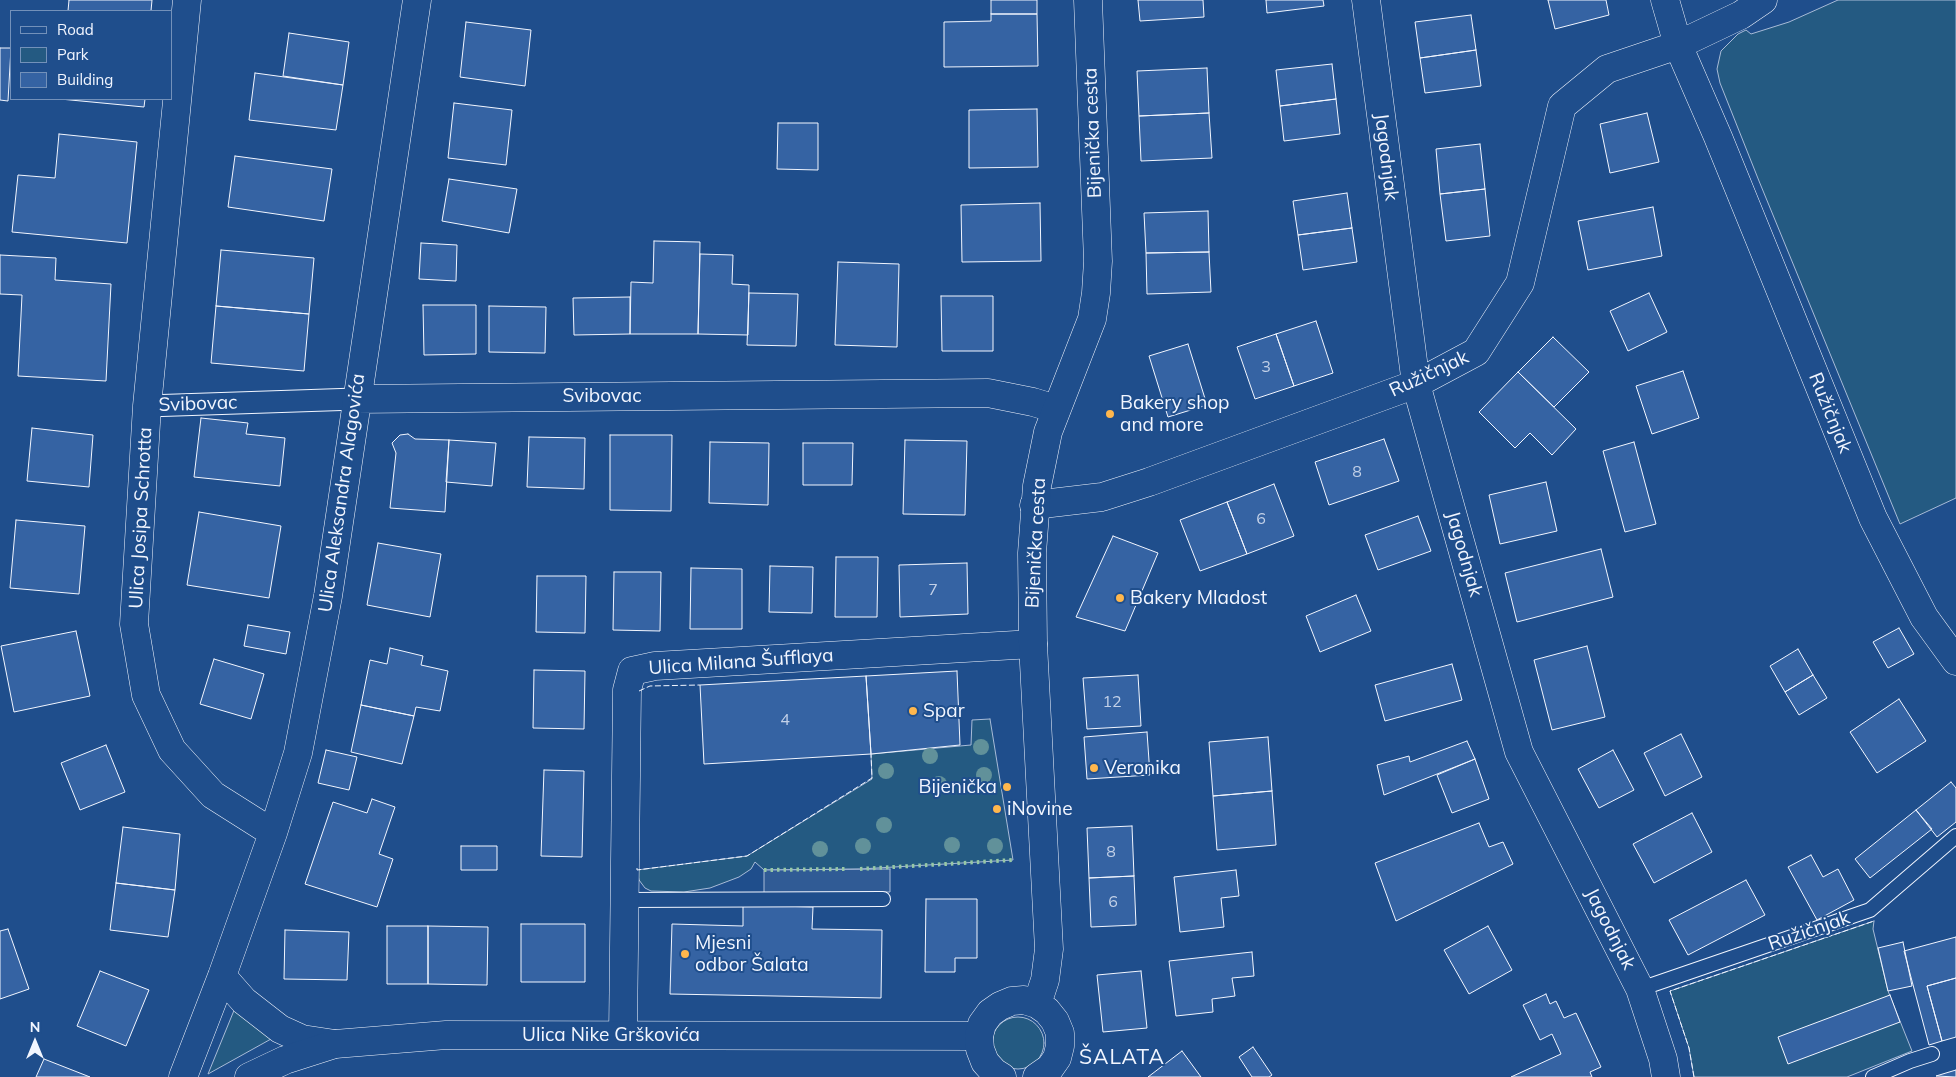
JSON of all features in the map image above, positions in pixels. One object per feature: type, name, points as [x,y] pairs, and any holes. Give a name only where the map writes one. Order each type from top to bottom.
[{"type":"street","name":"Ulica Josipa Schrotta","points":[[187,0],[147,406],[134,624],[146,695],[172,750],[213,795],[273,834]]},
{"type":"street","name":"Ulica Aleksandra Alagovića","points":[[183,1077],[273,834],[298,753],[328,596],[417,0]]},
{"type":"street","name":"Bijenička cesta","points":[[1037,1004],[1045,980],[1049,949],[1033,644],[1032,553],[1034,505],[1040,462],[1056,409],[1092,319],[1096,293],[1098,261],[1088,0]]},
{"type":"street","name":"Jagodnjak","points":[[1366,0],[1416,384],[1519,752],[1640,989],[1663,1059],[1666,1077]]},
{"type":"street","name":"Ružičnjak","points":[[1665,0],[1678,44],[1718,136],[1873,518],[1924,617],[1956,661]]},
{"type":"street","name":"Ružičnjak","points":[[1034,505],[1078,502],[1127,490],[1416,384],[1476,352],[1520,283],[1562,106],[1607,69],[1678,44],[1741,15],[1763,0]]},
{"type":"street","name":"Svibovac","points":[[147,406],[356,399],[988,393],[1056,409]]},
{"type":"street","name":"Ulica Milana Šufflaya","points":[[623,1034],[627,690],[632,670],[655,666],[1033,644]]},
{"type":"street","points":[[222,976],[244,1001],[280,1029],[302,1039],[335,1044]]},
{"type":"street","points":[[1002,1077],[994,1072],[985,1062],[980,1049],[979,1036],[982,1024],[990,1013],[1000,1006],[1012,1001],[1024,1000],[1037,1004],[1051,1016],[1060,1033],[1060,1046],[1057,1058],[1047,1074]]},
{"type":"street","name":"Ulica Nike Grškovića","points":[[249,1077],[284,1060],[335,1044],[446,1035],[979,1036]]},
{"type":"lane","name":"Ružičnjak","points":[[1640,989],[1870,910],[1956,836]]},
{"type":"lane","points":[[625,900],[883,899]]},
{"type":"lane","points":[[1873,1077],[1932,1054]]},
{"type":"green space","points":[[1838,0],[1956,0],[1956,498],[1900,524],[1759,181],[1720,83],[1717,69],[1721,51],[1738,34],[1746,30],[1751,34],[1789,22]]},
{"type":"green space","points":[[990,719],[1013,860],[860,869],[764,870],[755,862],[751,869],[739,877],[710,888],[684,892],[651,891],[645,888],[639,880],[637,870],[747,856],[872,779],[871,754],[971,745],[972,720]]},
{"type":"green space","points":[[1874,921],[1873,929],[1888,991],[1912,1051],[1847,1077],[1694,1077],[1689,1048],[1670,991]]},
{"type":"green space","points":[[235,1008],[271,1039],[208,1074]]},
{"type":"green space","points":[[1013,1017],[1023,1017],[1037,1024],[1044,1038],[1044,1048],[1037,1062],[1023,1069],[1013,1069],[1003,1065],[996,1058],[992,1048],[992,1038],[996,1028],[1003,1021]]},
{"type":"shaded area","points":[[890,869],[890,892],[764,893],[764,870]]},
{"type":"building","points":[[69,0],[152,0],[151,10],[68,10]]},
{"type":"building","points":[[991,0],[1037,0],[1037,14],[991,14]]},
{"type":"building","points":[[1138,0],[1203,0],[1204,17],[1140,21]]},
{"type":"building","points":[[1266,0],[1323,0],[1324,6],[1267,13]]},
{"type":"building","points":[[1548,0],[1606,0],[1609,15],[1555,29]]},
{"type":"building","points":[[991,14],[1037,14],[1038,66],[944,67],[944,22],[991,21]]},
{"type":"building","points":[[1471,15],[1476,50],[1420,58],[1415,22]]},
{"type":"building","points":[[466,22],[531,30],[525,86],[460,77]]},
{"type":"building","points":[[289,33],[349,42],[343,85],[283,76]]},
{"type":"building","points":[[0,48],[10,48],[8,101],[0,100]]},
{"type":"building","points":[[1476,50],[1481,86],[1425,93],[1420,58]]},
{"type":"building","points":[[1332,64],[1336,99],[1280,106],[1276,70]]},
{"type":"building","points":[[1207,68],[1209,113],[1139,116],[1137,71]]},
{"type":"building","points":[[255,73],[343,85],[336,130],[249,120]]},
{"type":"building","points":[[1336,99],[1340,134],[1284,141],[1280,106]]},
{"type":"building","points":[[70,100],[145,100],[144,107]]},
{"type":"building","points":[[454,103],[512,110],[506,165],[448,158]]},
{"type":"building","points":[[1037,109],[1038,167],[969,168],[969,110]]},
{"type":"building","points":[[1209,113],[1212,158],[1141,161],[1139,116]]},
{"type":"building","points":[[1647,113],[1659,162],[1610,173],[1600,124]]},
{"type":"building","points":[[778,123],[818,123],[818,170],[777,169]]},
{"type":"building","points":[[59,134],[137,142],[127,243],[12,232],[18,175],[55,178]]},
{"type":"building","points":[[1480,144],[1485,189],[1440,194],[1436,149]]},
{"type":"building","points":[[235,156],[332,169],[324,221],[228,207]]},
{"type":"building","points":[[449,179],[517,189],[509,233],[442,221]]},
{"type":"building","points":[[1485,189],[1490,236],[1446,241],[1440,194]]},
{"type":"building","points":[[1347,193],[1352,228],[1298,235],[1293,201]]},
{"type":"building","points":[[1040,203],[1041,261],[962,262],[961,205]]},
{"type":"building","points":[[1653,207],[1662,256],[1588,270],[1578,221]]},
{"type":"building","points":[[1208,211],[1209,252],[1146,253],[1144,213]]},
{"type":"building","points":[[1352,228],[1357,262],[1303,270],[1298,235]]},
{"type":"building","points":[[654,241],[700,242],[698,334],[630,334],[631,282],[653,283]]},
{"type":"building","points":[[421,243],[457,245],[456,281],[419,279]]},
{"type":"building","points":[[221,250],[314,258],[309,314],[216,306]]},
{"type":"building","points":[[1209,252],[1211,292],[1147,294],[1146,253]]},
{"type":"building","points":[[700,254],[733,255],[732,284],[749,285],[748,335],[698,334]]},
{"type":"building","points":[[0,255],[56,258],[55,280],[111,284],[106,381],[18,376],[22,295],[0,294]]},
{"type":"building","points":[[838,262],[899,264],[897,347],[835,345]]},
{"type":"building","points":[[749,293],[798,294],[796,346],[747,345]]},
{"type":"building","points":[[1649,293],[1667,332],[1628,351],[1610,311]]},
{"type":"building","points":[[941,296],[993,296],[993,351],[942,351]]},
{"type":"building","points":[[630,297],[630,334],[574,335],[573,298]]},
{"type":"building","points":[[423,305],[476,305],[476,354],[424,355]]},
{"type":"building","points":[[216,306],[309,314],[304,371],[211,363]]},
{"type":"building","points":[[489,306],[546,307],[545,353],[489,352]]},
{"type":"building","points":[[1316,321],[1333,373],[1294,386],[1276,334]]},
{"type":"building","points":[[1276,334],[1294,386],[1255,399],[1237,347]]},
{"type":"building","points":[[1553,337],[1589,372],[1554,407],[1518,372]]},
{"type":"building","points":[[1188,344],[1207,405],[1168,417],[1149,356]]},
{"type":"building","points":[[1683,371],[1699,418],[1652,434],[1636,386]]},
{"type":"building","points":[[1518,372],[1576,429],[1552,455],[1530,433],[1515,448],[1479,412]]},
{"type":"building","points":[[201,418],[248,423],[246,434],[285,438],[280,486],[194,477]]},
{"type":"building","points":[[32,428],[93,435],[89,487],[27,481]]},
{"type":"building","points":[[408,434],[415,439],[449,440],[445,512],[390,508],[396,453],[392,443],[400,435]]},
{"type":"building","points":[[610,435],[672,435],[671,511],[610,510]]},
{"type":"building","points":[[529,437],[585,438],[584,489],[527,487]]},
{"type":"building","points":[[1384,439],[1399,481],[1329,505],[1315,462]]},
{"type":"building","points":[[449,440],[496,443],[492,486],[446,482]]},
{"type":"building","points":[[905,440],[967,441],[965,515],[903,514]]},
{"type":"building","points":[[710,442],[769,443],[768,505],[709,503]]},
{"type":"building","points":[[1634,442],[1656,524],[1625,532],[1603,451]]},
{"type":"building","points":[[803,443],[853,443],[852,485],[803,485]]},
{"type":"building","points":[[1546,482],[1557,531],[1500,544],[1489,495]]},
{"type":"building","points":[[1274,484],[1294,536],[1247,554],[1227,502]]},
{"type":"building","points":[[1227,502],[1247,554],[1200,571],[1180,520]]},
{"type":"building","points":[[199,512],[281,526],[269,598],[187,585]]},
{"type":"building","points":[[1418,516],[1431,551],[1378,570],[1365,535]]},
{"type":"building","points":[[16,520],[85,526],[79,594],[10,588]]},
{"type":"building","points":[[1113,536],[1158,553],[1125,631],[1076,617]]},
{"type":"building","points":[[378,543],[441,554],[430,617],[367,605]]},
{"type":"building","points":[[1601,549],[1613,597],[1517,622],[1505,573]]},
{"type":"building","points":[[836,557],[878,557],[877,617],[835,617]]},
{"type":"building","points":[[967,563],[968,614],[900,617],[899,565]]},
{"type":"building","points":[[770,566],[813,567],[812,613],[769,612]]},
{"type":"building","points":[[691,568],[742,569],[742,629],[690,629]]},
{"type":"building","points":[[614,572],[661,572],[660,631],[613,630]]},
{"type":"building","points":[[537,576],[586,576],[585,633],[536,632]]},
{"type":"building","points":[[1356,595],[1371,631],[1320,652],[1306,616]]},
{"type":"building","points":[[248,625],[290,632],[286,654],[244,646]]},
{"type":"building","points":[[1899,628],[1914,654],[1888,668],[1873,642]]},
{"type":"building","points":[[76,631],[90,696],[14,712],[1,646]]},
{"type":"building","points":[[1587,646],[1605,717],[1552,730],[1534,660]]},
{"type":"building","points":[[390,648],[423,656],[421,665],[448,671],[440,711],[416,707],[414,716],[361,705],[370,660],[387,664]]},
{"type":"building","points":[[1798,649],[1813,675],[1785,692],[1770,666]]},
{"type":"building","points":[[214,659],[264,674],[251,719],[200,704]]},
{"type":"building","points":[[1452,664],[1462,700],[1385,721],[1375,685]]},
{"type":"building","points":[[534,670],[585,671],[584,729],[533,728]]},
{"type":"building","name":"Spar","points":[[957,671],[960,745],[871,754],[866,676]]},
{"type":"building","points":[[1138,675],[1141,726],[1087,729],[1083,678]]},
{"type":"building","points":[[1813,675],[1827,698],[1799,715],[1785,692]]},
{"type":"building","points":[[866,676],[871,754],[704,764],[700,685]]},
{"type":"building","points":[[1899,699],[1926,741],[1877,773],[1850,732]]},
{"type":"building","points":[[361,705],[414,716],[402,764],[351,752]]},
{"type":"building","points":[[1147,732],[1150,775],[1087,779],[1084,737]]},
{"type":"building","points":[[1681,734],[1702,777],[1665,796],[1644,753]]},
{"type":"building","points":[[1268,737],[1272,791],[1213,796],[1209,742]]},
{"type":"building","points":[[1467,741],[1475,759],[1384,795],[1377,765],[1409,756],[1410,762]]},
{"type":"building","points":[[106,745],[125,792],[80,810],[61,763]]},
{"type":"building","points":[[326,750],[357,757],[349,790],[318,783]]},
{"type":"building","points":[[1613,750],[1634,790],[1599,808],[1578,769]]},
{"type":"building","points":[[1475,759],[1489,799],[1452,813],[1437,775]]},
{"type":"building","points":[[544,770],[584,771],[582,857],[541,856]]},
{"type":"building","points":[[1951,782],[1956,788],[1956,822],[1937,837],[1916,810]]},
{"type":"building","points":[[1272,791],[1276,845],[1217,850],[1213,796]]},
{"type":"building","points":[[372,799],[395,807],[379,854],[393,859],[377,907],[305,884],[333,802],[367,813]]},
{"type":"building","points":[[1916,810],[1932,829],[1870,878],[1855,859]]},
{"type":"building","points":[[1692,813],[1712,852],[1654,883],[1633,844]]},
{"type":"building","points":[[1479,823],[1489,847],[1503,842],[1513,864],[1396,921],[1375,863]]},
{"type":"building","points":[[1132,826],[1134,876],[1089,878],[1087,828]]},
{"type":"building","points":[[123,827],[180,834],[175,890],[116,883]]},
{"type":"building","points":[[461,846],[497,846],[497,870],[461,870]]},
{"type":"building","points":[[1811,855],[1823,877],[1838,869],[1854,900],[1817,920],[1788,867]]},
{"type":"building","points":[[1236,870],[1239,896],[1221,898],[1224,927],[1180,932],[1174,877]]},
{"type":"building","points":[[1134,876],[1136,925],[1091,927],[1089,878]]},
{"type":"building","points":[[1746,880],[1765,915],[1688,955],[1669,920]]},
{"type":"building","points":[[116,883],[175,890],[168,937],[110,930]]},
{"type":"building","points":[[926,899],[977,899],[977,958],[955,958],[955,972],[925,972]]},
{"type":"building","points":[[743,905],[813,907],[812,929],[882,930],[881,998],[670,994],[672,924],[743,926]]},
{"type":"building","points":[[521,924],[585,924],[585,982],[521,982]]},
{"type":"building","points":[[387,926],[428,926],[428,984],[387,984]]},
{"type":"building","points":[[428,926],[488,927],[487,985],[428,984]]},
{"type":"building","points":[[1488,926],[1512,970],[1469,994],[1444,950]]},
{"type":"building","points":[[8,929],[29,989],[0,999],[0,931]]},
{"type":"building","points":[[285,930],[349,932],[347,980],[284,979]]},
{"type":"building","points":[[1956,937],[1956,978],[1927,986],[1942,1041],[1929,1045],[1904,951]]},
{"type":"building","points":[[1903,942],[1912,986],[1888,991],[1878,948]]},
{"type":"building","points":[[1252,952],[1254,976],[1232,978],[1235,996],[1212,999],[1213,1012],[1176,1016],[1169,961]]},
{"type":"building","points":[[100,971],[149,990],[126,1046],[77,1026]]},
{"type":"building","points":[[1141,971],[1147,1028],[1103,1032],[1097,975]]},
{"type":"building","points":[[1956,978],[1956,1037],[1942,1041],[1927,986]]},
{"type":"building","points":[[1546,994],[1550,1004],[1556,1001],[1564,1018],[1576,1013],[1601,1067],[1590,1072],[1592,1077],[1511,1077],[1561,1054],[1552,1034],[1540,1040],[1523,1005]]},
{"type":"building","points":[[1890,995],[1900,1022],[1788,1064],[1778,1037]]},
{"type":"building","points":[[1253,1047],[1272,1075],[1269,1077],[1252,1077],[1239,1057]]},
{"type":"building","points":[[1182,1051],[1201,1077],[1148,1077]]},
{"type":"building","points":[[44,1059],[90,1077],[36,1077]]},
{"type":"building","points":[[1956,1070],[1956,1077],[1936,1076]]},
{"type":"hedge","points":[[860,869],[1013,860]]},
{"type":"hedge","points":[[764,870],[847,869]]},
{"type":"fence","points":[[639,691],[650,686],[700,685]]},
{"type":"fence","points":[[637,868],[637,870],[747,856],[872,778],[871,754]]},
{"type":"fence","points":[[1694,1077],[1689,1048],[1670,991],[1874,921]]},
{"type":"place","name":"Bakery shop and more","points":[[1110,414]]},
{"type":"place","name":"Bakery Mladost","points":[[1120,598]]},
{"type":"place","name":"Spar","points":[[913,711]]},
{"type":"place","name":"Veronika","points":[[1094,768]]},
{"type":"place","name":"Bijenička","points":[[1007,787]]},
{"type":"place","name":"iNovine","points":[[997,809]]},
{"type":"place","name":"Mjesni odbor Šalata","points":[[685,954]]},
{"type":"district","name":"ŠALATA","points":[[1122,1058]]}]
